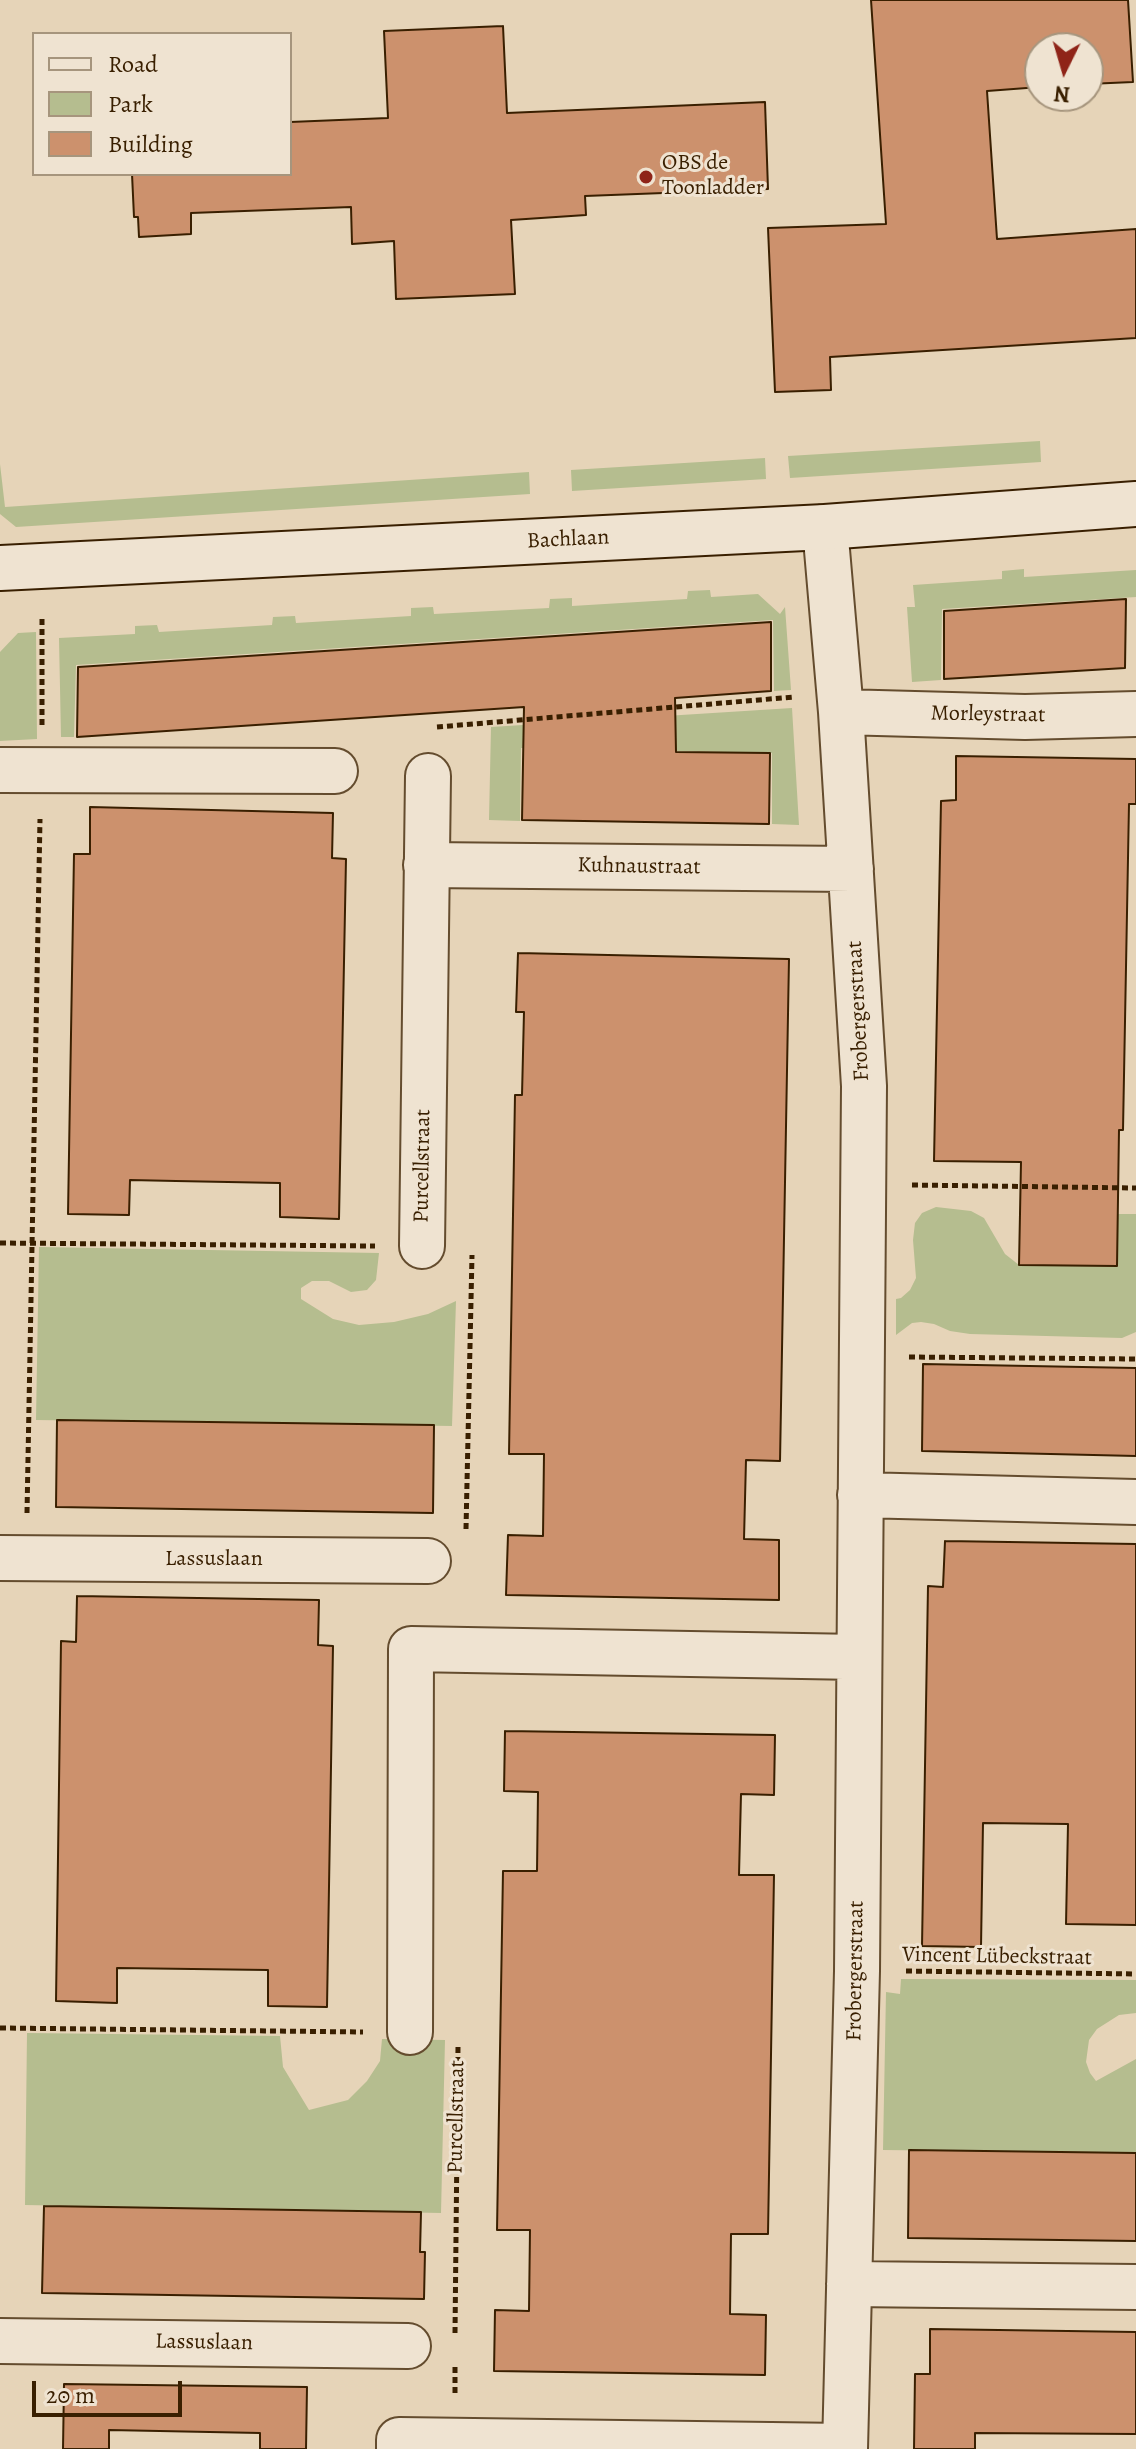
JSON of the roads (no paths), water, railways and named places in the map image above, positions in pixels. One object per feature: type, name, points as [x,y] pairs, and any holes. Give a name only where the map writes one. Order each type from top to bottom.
[{"type":"street","name":"Bachlaan","points":[[21,567],[825,527],[1136,504]]},
{"type":"street","name":"Frobergerstraat","points":[[399,2444],[454,2440],[845,2448],[857,1971],[864,1086],[840,703],[825,527]]},
{"type":"street","name":"Morleystraat","points":[[840,703],[1025,717],[1136,714]]},
{"type":"street","points":[[21,770],[335,771]]},
{"type":"street","name":"Purcellstraat","points":[[422,1246],[428,776]]},
{"type":"street","name":"Kuhnaustraat","points":[[426,865],[851,869]]},
{"type":"street","points":[[860,1495],[1136,1502]]},
{"type":"street","name":"Lassuslaan","points":[[13,1558],[428,1561]]},
{"type":"street","points":[[410,2032],[411,1649],[858,1657]]},
{"type":"street","points":[[849,2284],[1136,2287]]},
{"type":"street","name":"Lassuslaan","points":[[0,2341],[408,2346]]},
{"type":"place","name":"OBS de Toonladder","points":[[646,177]]}]
